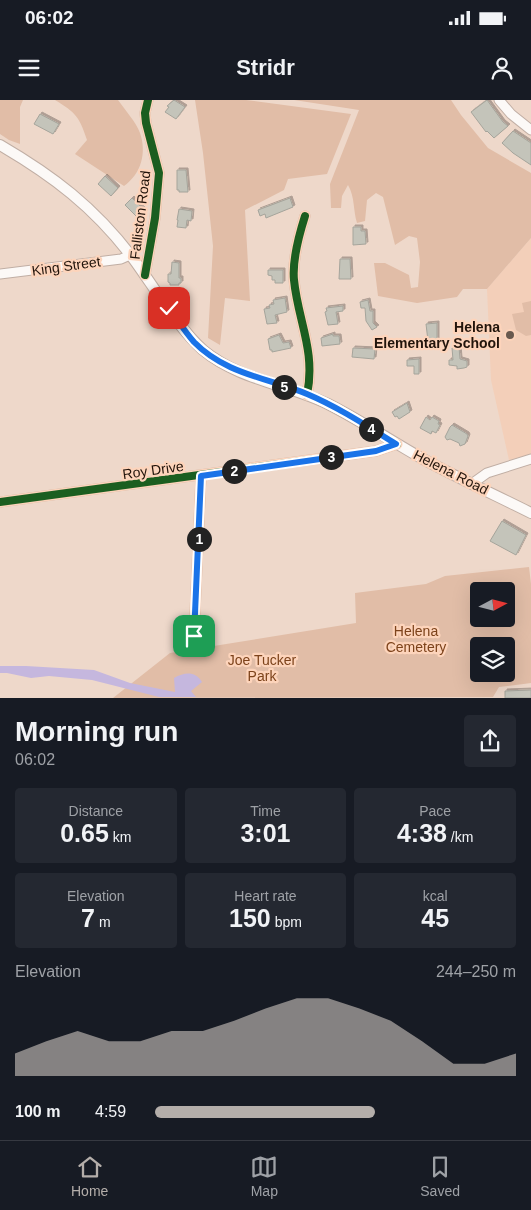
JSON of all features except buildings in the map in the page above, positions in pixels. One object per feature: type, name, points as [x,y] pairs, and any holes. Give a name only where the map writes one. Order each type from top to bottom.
[{"type":"main road","name":"Helena Road","points":[[0,145],[48,174],[90,209],[130,255],[193,341],[215,359],[251,376],[307,394],[329,404],[396,444],[531,513]]},
{"type":"street","name":"Falliston Road","points":[[145,275],[155,218],[159,173],[146,123],[145,112],[148,100]]},
{"type":"street","points":[[499,100],[511,114],[531,130]]},
{"type":"street","points":[[305,216],[294,278],[309,355],[310,373],[307,394]]},
{"type":"street","name":"King Street","points":[[0,274],[121,259],[130,255]]},
{"type":"street","name":"Roy Drive","points":[[0,502],[376,451],[396,444]]},
{"type":"street","points":[[473,484],[487,473],[531,459]]},
{"type":"street","points":[[194,636],[201,476]]},
{"type":"shaded area","name":"Helena Elementary School","points":[[531,238],[531,454],[509,460],[491,380],[487,289]]},
{"type":"shaded area","points":[[0,666],[94,670],[130,683],[175,692],[174,678],[178,676],[193,674],[202,682],[191,691],[196,697],[159,697],[92,680],[49,676],[31,678],[0,673]]},
{"type":"green space","points":[[0,100],[23,100],[20,107],[20,144],[0,134]]},
{"type":"green space","points":[[55,100],[118,100],[136,125],[142,141],[141,163],[130,181],[124,186],[75,154],[87,140],[76,116],[68,108]]},
{"type":"green space","points":[[195,100],[246,100],[351,114],[327,174],[288,179],[284,190],[245,210],[250,301],[225,298],[220,345],[208,338],[213,246]]},
{"type":"green space","points":[[294,100],[451,100],[488,148],[531,173],[531,238],[487,289],[463,289],[457,297],[417,303],[378,296],[374,263],[385,263],[409,275],[411,288],[418,287],[420,262],[417,238],[409,236],[395,245],[383,197],[376,193],[367,200],[365,221],[357,223],[352,194],[348,185],[342,196],[341,208],[331,208],[330,184],[359,110]]},
{"type":"green space","points":[[531,301],[531,335],[526,336],[516,330],[512,314],[524,312],[522,303]]},
{"type":"green space","name":"Helena Cemetery","points":[[529,567],[531,584],[531,683],[499,687],[493,697],[113,698],[170,653],[356,623],[355,593],[426,584],[445,576]]},
{"type":"cycle path","points":[[145,275],[155,218],[159,173],[146,123],[145,113],[148,100]]},
{"type":"cycle path","points":[[305,216],[296,248],[294,280],[308,350],[309,379],[307,395]]},
{"type":"cycle path","points":[[0,502],[376,451],[397,444]]},
{"type":"cycle path","points":[[194,636],[201,476]]},
{"type":"place","name":"Helena Elementary School","points":[[510,335]]},
{"type":"route","points":[[169,308],[193,341],[215,359],[235,370],[307,394],[329,404],[396,444],[376,451],[201,476],[194,636]]},
{"type":"park label","name":"Joe Tucker Park","points":[[262,668]]}]
